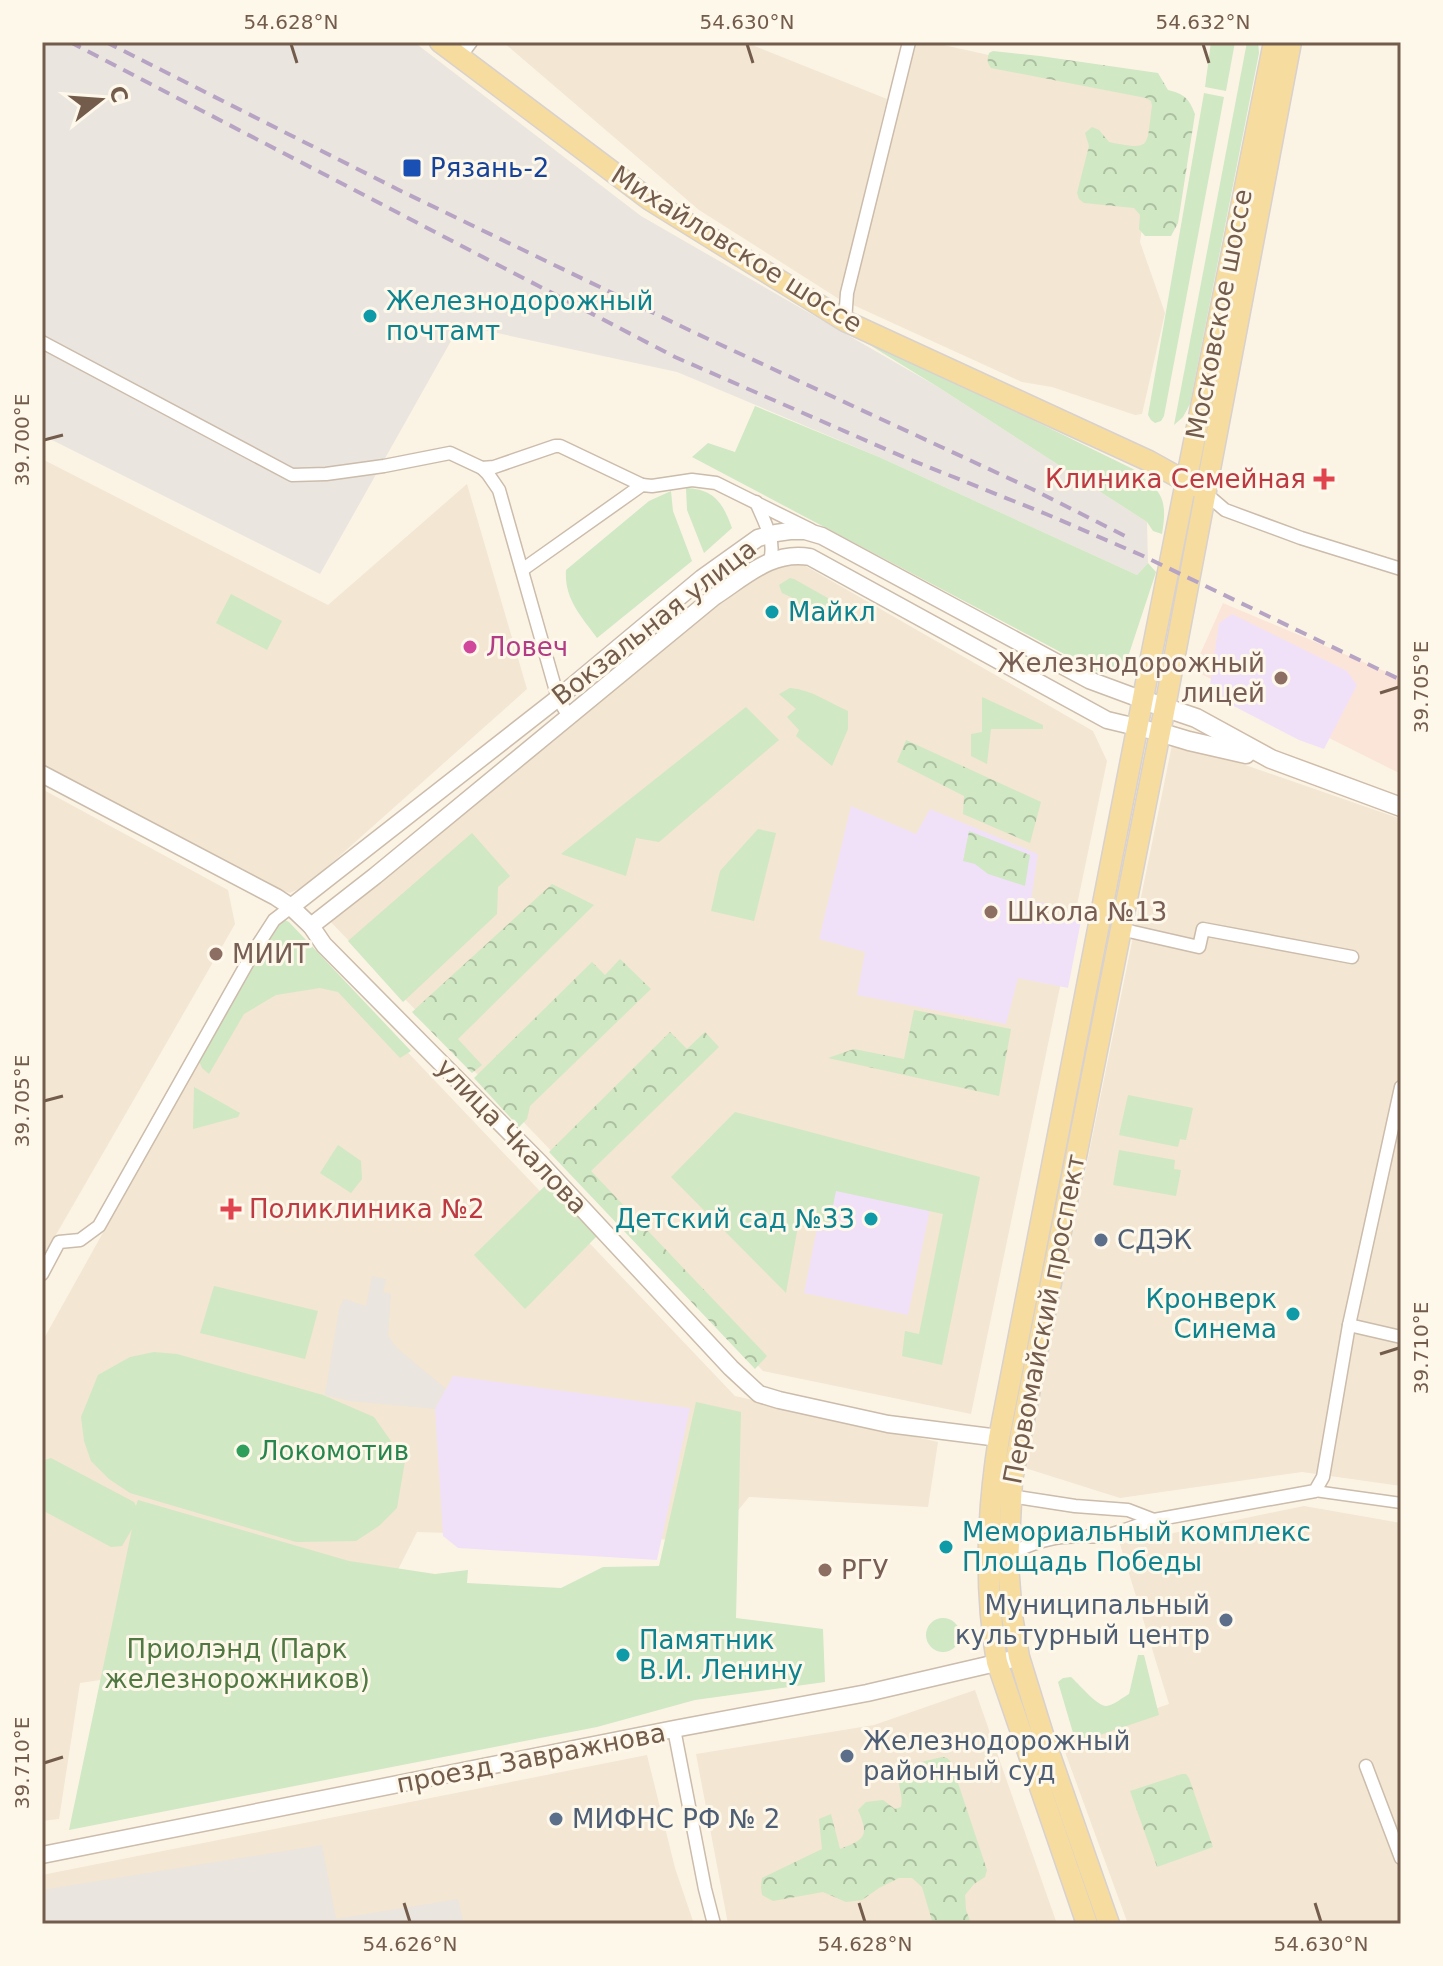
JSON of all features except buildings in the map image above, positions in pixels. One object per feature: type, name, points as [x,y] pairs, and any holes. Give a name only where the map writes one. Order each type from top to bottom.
[{"type":"main road","name":"Михайловское шоссе","points":[[440,42],[465,50],[650,200],[845,321],[985,384],[1186,480],[1204,492]]},
{"type":"main road","name":"Московское шоссе","points":[[1138,727],[1274,42]]},
{"type":"main road","name":"Московское шоссе","points":[[1165,707],[1291,42]]},
{"type":"main road","name":"Вокзальная улица","points":[[1143,700],[1196,718],[1271,759]]},
{"type":"main road","name":"Первомайский проспект","points":[[1109,1924],[1019,1657],[1012,1616],[1008,1554],[1010,1496],[1018,1441],[1165,707]]},
{"type":"main road","name":"Первомайский проспект","points":[[1087,1924],[997,1662],[990,1620],[987,1565],[989,1513],[999,1438],[1138,727]]},
{"type":"main road","name":"Вокзальная улица","points":[[1159,732],[1271,759],[1401,807]]},
{"type":"street","points":[[845,321],[847,293],[909,42]]},
{"type":"street","points":[[42,342],[292,475],[384,466],[450,453],[482,468],[499,490],[558,698],[569,717]]},
{"type":"street","points":[[482,468],[560,446],[642,485],[705,480],[727,487],[822,536]]},
{"type":"street","points":[[522,570],[642,485]]},
{"type":"street","points":[[1204,492],[1225,510],[1401,569]]},
{"type":"street","points":[[756,502],[773,551],[770,560]]},
{"type":"street","name":"Вокзальная улица","points":[[291,907],[558,698],[702,578],[758,538],[769,535],[805,531],[822,536],[1089,680],[1143,700]]},
{"type":"street","name":"Вокзальная улица","points":[[311,926],[714,597],[770,560],[785,555],[810,557],[1107,720],[1159,732]]},
{"type":"street","name":"улица Чкалова","points":[[42,774],[239,876],[291,907],[311,926],[324,945],[540,1163],[753,1390],[779,1400],[888,1424],[999,1438]]},
{"type":"street","points":[[45,1242],[80,1240],[99,1226],[254,951],[274,920],[291,907]]},
{"type":"street","points":[[1120,929],[1199,947],[1203,929],[1352,957]]},
{"type":"street","points":[[1315,1491],[1323,1477],[1349,1325],[1396,1141],[1401,1087]]},
{"type":"street","points":[[42,1274],[59,1242]]},
{"type":"street","points":[[1349,1325],[1401,1337]]},
{"type":"street","points":[[1008,1554],[1063,1536],[1113,1534],[1154,1520],[1315,1491],[1401,1503]]},
{"type":"street","points":[[1010,1496],[1128,1510],[1154,1520]]},
{"type":"street","name":"проезд Завражнова","points":[[42,1855],[867,1693],[1019,1657]]},
{"type":"street","points":[[674,1729],[714,1924]]},
{"type":"street","points":[[1366,1766],[1401,1858]]},
{"type":"shaded area","points":[[42,42],[414,42],[641,216],[938,387],[1147,522],[1148,563],[1137,575],[879,457],[677,372],[460,325],[320,574],[42,435]]},
{"type":"shaded area","points":[[503,42],[752,42],[752,45],[887,99],[839,299],[699,210]]},
{"type":"shaded area","points":[[916,42],[930,42],[1162,89],[1140,242],[1165,313],[1142,414],[1135,415],[1052,387],[1022,382],[851,304]]},
{"type":"shaded area","points":[[42,459],[328,605],[467,484],[527,689],[307,885],[290,893],[277,889],[42,764]]},
{"type":"shaded area","points":[[776,558],[802,564],[1093,731],[1107,761],[971,1414],[763,1371],[326,917]]},
{"type":"shaded area","points":[[1223,603],[1401,678],[1401,774],[1193,670]]},
{"type":"shaded area","name":"Железнодорожный лицей","points":[[1232,614],[1347,671],[1357,685],[1324,749],[1299,740],[1224,701],[1210,685],[1219,623]]},
{"type":"shaded area","points":[[1173,740],[1401,819],[1401,1486],[1302,1472],[1120,1498],[1025,1468]]},
{"type":"shaded area","points":[[42,789],[228,890],[235,924],[42,1259]]},
{"type":"shaded area","points":[[851,806],[916,834],[930,809],[1038,854],[1031,901],[1044,903],[1046,914],[1081,921],[1068,988],[1018,978],[1006,1024],[857,995],[865,952],[819,939]]},
{"type":"shaded area","points":[[279,917],[735,1396],[938,1442],[928,1507],[749,1497],[713,1541],[417,1532],[362,1641],[80,1683],[59,1819],[42,1821],[42,1342]]},
{"type":"shaded area","points":[[833,1149],[938,1171],[908,1315],[804,1293]]},
{"type":"shaded area","points":[[372,1276],[386,1279],[383,1292],[391,1294],[388,1336],[397,1348],[446,1389],[435,1409],[350,1401],[325,1395],[339,1309],[344,1299],[366,1306]]},
{"type":"shaded area","points":[[453,1376],[690,1408],[657,1560],[458,1548],[443,1536],[435,1409]]},
{"type":"shaded area","points":[[1304,1506],[1401,1523],[1401,1924],[1128,1924],[1061,1741],[1169,1704],[1120,1544]]},
{"type":"shaded area","points":[[975,1690],[1057,1924],[728,1924],[696,1754],[874,1725]]},
{"type":"shaded area","points":[[647,1755],[675,1868],[694,1924],[42,1924],[42,1875]]},
{"type":"shaded area","points":[[322,1845],[336,1919],[458,1899],[464,1924],[42,1924],[42,1890]]},
{"type":"green space","points":[[1211,42],[1235,42],[1226,91],[1205,87]]},
{"type":"green space","points":[[1247,42],[1258,42],[1259,53],[1190,404],[1174,425]]},
{"type":"green space","points":[[993,51],[1158,73],[1168,90],[1185,98],[1195,114],[1178,223],[1171,236],[1145,236],[1139,229],[1140,215],[1134,208],[1084,203],[1077,193],[1089,146],[1085,133],[1092,127],[1109,142],[1133,146],[1145,143],[1151,101],[991,68],[988,58]]},
{"type":"green space","points":[[1204,93],[1224,97],[1164,416],[1155,423],[1148,415]]},
{"type":"green space","points":[[834,323],[1133,469],[1161,496],[1164,511],[1162,534],[1153,531],[1147,522],[938,387]]},
{"type":"green space","points":[[755,406],[879,457],[1137,575],[1148,563],[1156,572],[1129,654],[1113,672],[1102,674],[692,457],[708,443],[735,452]]},
{"type":"green space","points":[[686,488],[704,491],[716,499],[732,528],[704,553],[687,510]]},
{"type":"green space","points":[[671,491],[673,511],[692,561],[597,638],[571,598],[566,570],[649,501]]},
{"type":"green space","points":[[790,578],[865,619],[801,618],[802,608],[795,599],[782,593],[779,585]]},
{"type":"green space","points":[[231,594],[282,621],[267,650],[216,623]]},
{"type":"green space","points":[[790,688],[812,694],[848,711],[848,729],[832,766],[796,736],[799,730],[787,717],[796,709],[779,694]]},
{"type":"green space","points":[[982,697],[1043,725],[1043,729],[991,729],[987,764],[971,756],[971,734],[982,732]]},
{"type":"green space","points":[[746,707],[779,740],[659,842],[636,838],[626,876],[561,854]]},
{"type":"green space","points":[[906,740],[1041,802],[1030,843],[963,814],[964,796],[897,762]]},
{"type":"green space","points":[[758,829],[776,833],[754,921],[711,911],[720,871]]},
{"type":"green space","points":[[969,831],[1030,855],[1025,886],[988,874],[975,864],[963,861]]},
{"type":"green space","points":[[472,833],[510,876],[498,887],[497,914],[403,1002],[348,941]]},
{"type":"green space","points":[[552,884],[594,905],[458,1039],[482,1065],[472,1073],[412,1012]]},
{"type":"green space","points":[[283,919],[411,1051],[400,1058],[338,992],[320,988],[276,995],[244,1014],[209,1074],[202,1068],[198,1059],[269,930]]},
{"type":"green space","points":[[620,959],[651,989],[530,1106],[527,1119],[519,1127],[474,1078],[592,962],[605,975]]},
{"type":"green space","points":[[914,1010],[1011,1029],[999,1096],[828,1058],[854,1049],[904,1059]]},
{"type":"green space","points":[[670,1032],[687,1049],[705,1032],[719,1047],[591,1171],[767,1356],[755,1369],[549,1152]]},
{"type":"green space","points":[[194,1087],[240,1113],[238,1117],[193,1129]]},
{"type":"green space","points":[[1128,1095],[1193,1108],[1186,1140],[1180,1139],[1178,1147],[1119,1135]]},
{"type":"green space","points":[[735,1112],[980,1177],[942,1365],[902,1356],[905,1331],[919,1334],[943,1214],[836,1191],[828,1231],[798,1226],[786,1293],[671,1177]]},
{"type":"green space","points":[[338,1145],[361,1161],[362,1179],[351,1193],[320,1173]]},
{"type":"green space","points":[[1119,1150],[1175,1160],[1174,1169],[1181,1170],[1176,1196],[1113,1185]]},
{"type":"green space","points":[[547,1184],[597,1236],[525,1309],[474,1255]]},
{"type":"green space","points":[[214,1286],[318,1311],[305,1359],[200,1333]]},
{"type":"green space","name":"Локомотив","points":[[154,1352],[177,1354],[323,1395],[374,1417],[405,1461],[397,1508],[379,1526],[356,1541],[296,1542],[130,1493],[109,1479],[91,1461],[81,1417],[98,1375],[130,1357]]},
{"type":"green space","name":"Приолэнд (Парк железнорожников)","points":[[696,1402],[741,1412],[736,1618],[823,1629],[825,1682],[695,1700],[597,1727],[69,1830],[132,1529],[122,1546],[111,1547],[42,1510],[42,1461],[51,1458],[134,1502],[136,1506],[138,1500],[349,1561],[435,1574],[468,1570],[467,1583],[561,1588],[603,1567],[659,1566]]},
{"type":"green space","points":[[943,1618],[955,1623],[960,1635],[955,1647],[943,1652],[931,1647],[926,1635],[931,1623]]},
{"type":"green space","points":[[1138,1655],[1144,1655],[1159,1715],[1076,1743],[1058,1682],[1071,1677],[1098,1702],[1109,1706],[1129,1694]]},
{"type":"green space","points":[[942,1757],[951,1762],[987,1870],[985,1877],[965,1895],[971,1924],[933,1924],[922,1887],[912,1878],[899,1878],[862,1900],[846,1902],[823,1892],[773,1901],[762,1895],[762,1878],[822,1849],[819,1819],[831,1814],[840,1849],[855,1843],[864,1832],[858,1810],[866,1802],[883,1800],[895,1809],[901,1807],[898,1770],[901,1767]]},
{"type":"green space","points":[[1182,1774],[1189,1778],[1213,1847],[1157,1867],[1130,1791]]},
{"type":"railway","points":[[70,42],[675,357],[906,458],[1141,555],[1401,680]]},
{"type":"railway","points":[[106,42],[403,192],[691,331],[1032,489],[1131,539]]},
{"type":"place","name":"Рязань-2","points":[[412,168]]},
{"type":"place","name":"Железнодорожный почтамт","points":[[370,316]]},
{"type":"place","name":"Клиника Семейная","points":[[1324,479]]},
{"type":"place","name":"Майкл","points":[[772,612]]},
{"type":"place","name":"Ловеч","points":[[470,647]]},
{"type":"place","name":"Железнодорожный лицей","points":[[1281,678]]},
{"type":"place","name":"Школа №13","points":[[991,912]]},
{"type":"place","name":"МИИТ","points":[[216,954]]},
{"type":"place","name":"Поликлиника №2","points":[[231,1209]]},
{"type":"place","name":"Детский сад №33","points":[[871,1219]]},
{"type":"place","name":"СДЭК","points":[[1101,1240]]},
{"type":"place","name":"Кронверк Синема","points":[[1293,1314]]},
{"type":"place","name":"Локомотив","points":[[243,1451]]},
{"type":"place","name":"Мемориальный комплекс Площадь Победы","points":[[946,1547]]},
{"type":"place","name":"РГУ","points":[[825,1570]]},
{"type":"place","name":"Муниципальный культурный центр","points":[[1226,1620]]},
{"type":"place","name":"Памятник В.И. Ленину","points":[[623,1655]]},
{"type":"place","name":"Железнодорожный районный суд","points":[[847,1756]]},
{"type":"place","name":"МИФНС РФ № 2","points":[[556,1819]]}]
